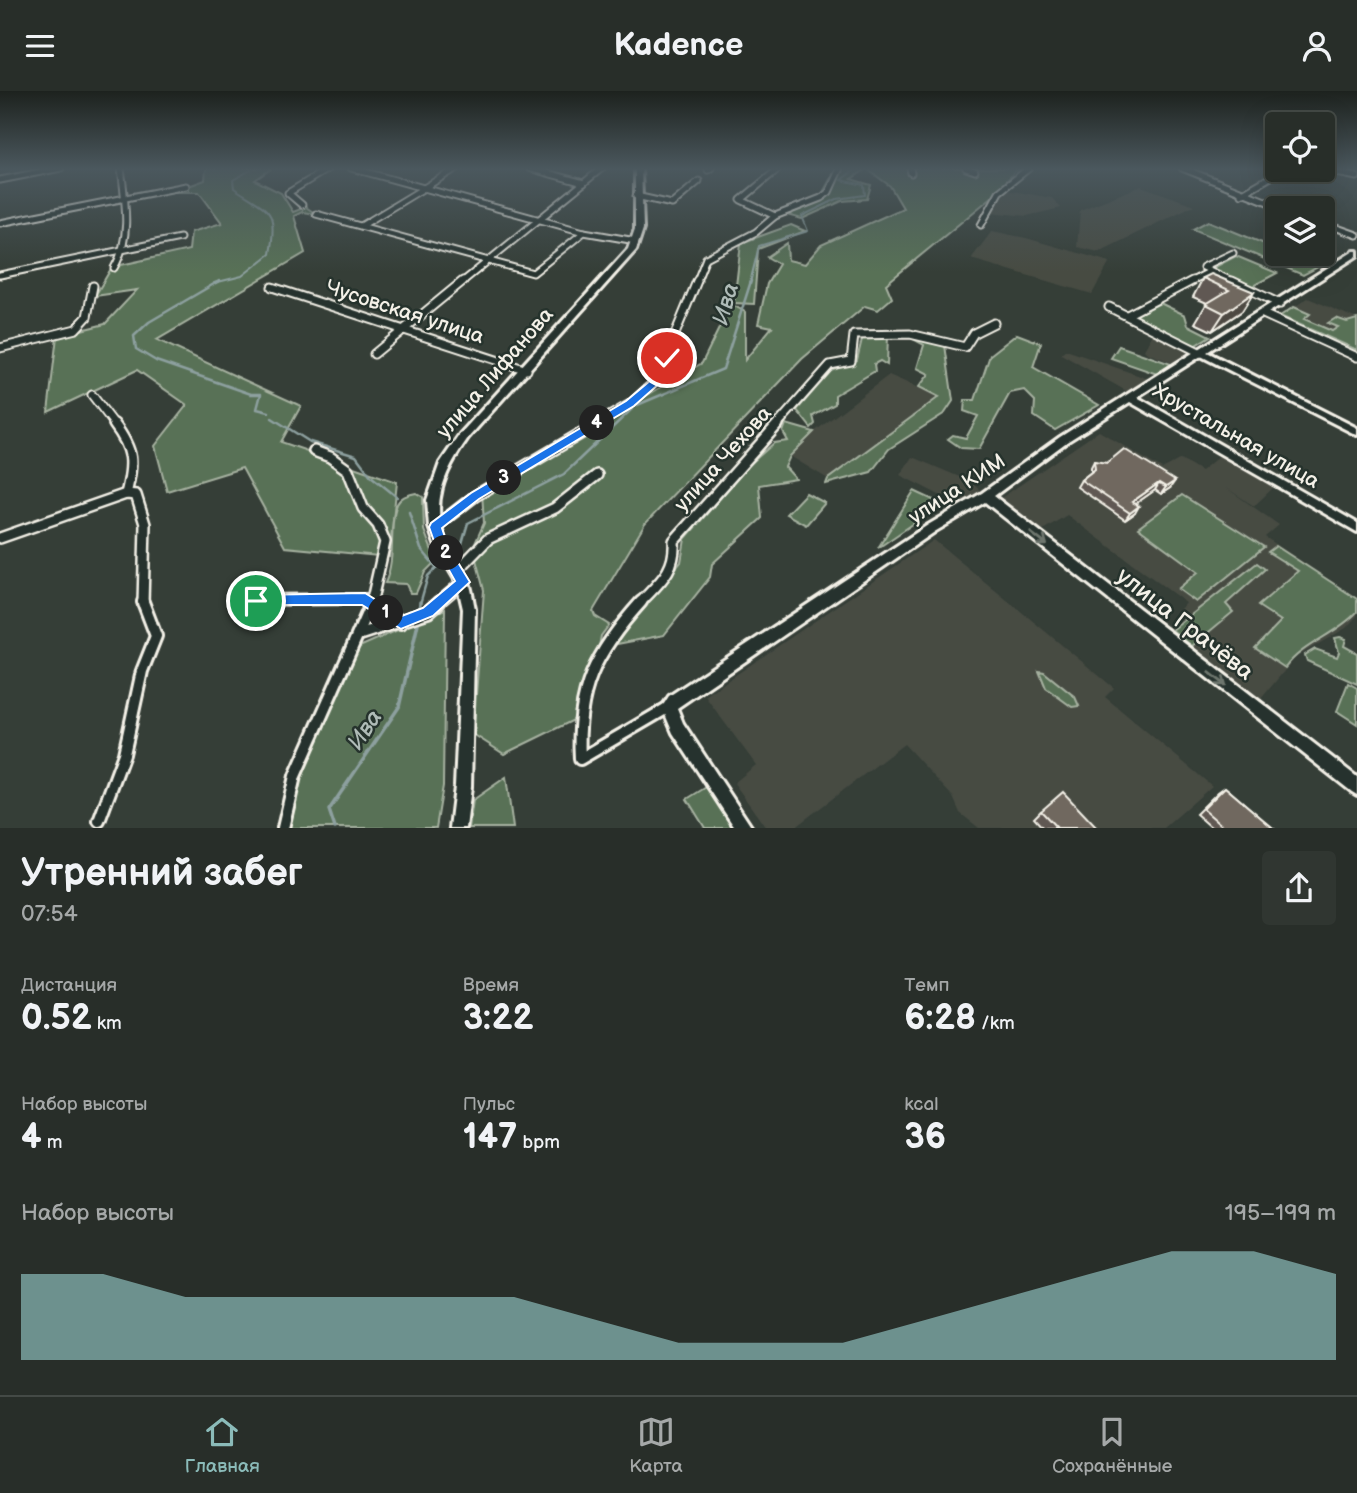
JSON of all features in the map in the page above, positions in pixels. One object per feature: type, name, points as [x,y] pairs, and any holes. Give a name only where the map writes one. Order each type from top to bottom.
[{"type":"street","points":[[0,223],[102,202]]},
{"type":"street","points":[[114,268],[123,256],[124,202]]},
{"type":"street","points":[[299,202],[302,205]]},
{"type":"street","points":[[361,226],[402,202]]},
{"type":"street","points":[[482,202],[584,232],[636,241],[639,229],[637,202]]},
{"type":"street","points":[[374,354],[560,202]]},
{"type":"street","points":[[746,202],[775,216]]},
{"type":"street","points":[[435,527],[475,496],[630,404],[656,380],[706,258],[734,241],[756,232],[775,216],[810,202]]},
{"type":"street","points":[[981,225],[985,212],[993,202]]},
{"type":"street","points":[[316,214],[487,263],[533,273],[584,232]]},
{"type":"street","points":[[1335,227],[1357,235]]},
{"type":"street","points":[[0,275],[180,238]]},
{"type":"street","name":"улица Лифанова","points":[[457,828],[463,787],[463,708],[469,608],[457,571],[442,547],[435,527],[433,501],[445,463],[464,436],[625,260],[636,241]]},
{"type":"street","points":[[1233,253],[1203,267],[1280,304]]},
{"type":"street","name":"улица КИМ","points":[[580,759],[669,707],[853,580],[986,496],[1064,439],[1357,253]]},
{"type":"street","points":[[1127,315],[1209,272]]},
{"type":"street","points":[[0,348],[76,329],[87,317],[93,286]]},
{"type":"street","name":"Чусовская улица","points":[[272,287],[527,370]]},
{"type":"street","points":[[1109,307],[1357,432]]},
{"type":"street","points":[[1263,314],[1357,357]]},
{"type":"street","name":"улица Чехова","points":[[580,759],[578,739],[582,705],[600,653],[671,568],[675,559],[674,541],[830,365],[851,361],[853,335],[888,330],[921,334],[965,347],[974,334],[994,323]]},
{"type":"street","points":[[92,395],[127,441],[133,464],[131,495],[145,524],[143,606],[156,636],[142,671],[124,754],[99,821]]},
{"type":"street","name":"Хрустальная улица","points":[[1131,398],[1357,528]]},
{"type":"street","points":[[283,828],[295,776],[348,652],[361,634],[372,603],[385,542],[378,525],[363,508],[348,470],[330,457],[314,451]]},
{"type":"street","points":[[361,634],[428,612],[457,571],[488,539],[555,508],[597,475]]},
{"type":"street","points":[[0,538],[53,517],[131,495]]},
{"type":"street","name":"улица Грачёва","points":[[986,496],[1357,787]]},
{"type":"street","points":[[246,600],[365,599],[404,622]]},
{"type":"street","points":[[669,707],[678,728],[744,828]]},
{"type":"shaded area","points":[[997,202],[1056,202],[1061,208],[1027,216],[990,212]]},
{"type":"shaded area","points":[[1099,202],[1187,202],[1194,205],[1099,252],[1077,247],[1080,210]]},
{"type":"shaded area","points":[[992,231],[1110,262],[1092,294],[971,259]]},
{"type":"shaded area","points":[[1308,298],[1357,319],[1357,350],[1280,316]]},
{"type":"shaded area","points":[[1153,334],[1188,353],[1173,363],[1147,353],[1144,350]]},
{"type":"shaded area","points":[[1066,350],[1148,379],[1128,392],[1061,354]]},
{"type":"shaded area","points":[[889,375],[939,397],[828,479],[790,456],[814,432]]},
{"type":"shaded area","points":[[1099,431],[1162,469],[1181,459],[1201,471],[1219,456],[1274,487],[1254,506],[1225,487],[1279,525],[1265,537],[1357,598],[1357,616],[1346,628],[1296,657],[1260,700],[1165,629],[1186,603],[1067,515],[1041,531],[1001,498]]},
{"type":"shaded area","points":[[912,457],[969,481],[981,491],[961,506],[900,475]]},
{"type":"shaded area","points":[[934,540],[1114,688],[1105,697],[1212,786],[1164,828],[979,828],[960,813],[953,797],[904,744],[794,828],[766,828],[734,783],[756,765],[705,696]]},
{"type":"green space","points":[[207,202],[287,202],[293,212],[306,207],[316,214],[302,212],[294,216],[305,253],[157,340],[301,406],[281,442],[397,482],[389,557],[285,547],[242,468],[167,491],[155,446],[187,405],[137,370],[48,412],[57,336],[105,324],[137,290],[95,296],[112,267],[189,250],[191,232],[222,223]]},
{"type":"green space","points":[[808,202],[839,202],[802,219],[779,213]]},
{"type":"green space","points":[[900,202],[985,202],[886,284],[892,298],[878,310],[865,306],[802,359],[645,524],[593,611],[595,616],[609,625],[601,636],[586,714],[504,754],[473,734],[484,590],[473,548],[484,523],[482,492],[702,363],[731,304],[745,312],[745,360],[772,327],[758,324],[767,284],[779,264],[767,257],[787,243],[788,260],[805,264],[821,245],[903,208]]},
{"type":"green space","points":[[1208,221],[1265,244],[1265,259],[1193,229]]},
{"type":"green space","points":[[791,225],[805,231],[758,249],[754,304],[734,303],[741,243]]},
{"type":"green space","points":[[1236,256],[1277,273],[1251,287],[1211,269]]},
{"type":"green space","points":[[1281,266],[1320,266],[1303,275]]},
{"type":"green space","points":[[1160,303],[1185,315],[1188,325],[1210,336],[1194,346],[1134,316]]},
{"type":"green space","points":[[1294,307],[1310,314],[1304,319],[1332,331],[1338,327],[1328,323],[1336,318],[1347,322],[1357,319],[1357,350],[1280,316]]},
{"type":"green space","points":[[888,334],[887,365],[880,361],[874,364],[875,371],[835,395],[835,404],[813,416],[815,424],[811,428],[797,410],[831,371],[857,360],[862,339]]},
{"type":"green space","points":[[1017,334],[1041,343],[1033,367],[1099,405],[1055,430],[1034,416],[1035,401],[1024,390],[1010,393],[979,449],[961,448],[948,439],[953,435],[966,438],[978,416],[964,411],[965,400],[975,400],[990,355]]},
{"type":"green space","points":[[922,338],[945,345],[953,401],[945,413],[889,449],[871,472],[826,484],[828,479],[939,397],[919,387],[929,374],[917,368],[924,345],[915,340]]},
{"type":"green space","points":[[1119,346],[1171,364],[1157,374],[1111,358]]},
{"type":"green space","points":[[786,424],[814,432],[790,456],[785,467],[796,479],[759,485],[762,518],[712,564],[710,577],[664,635],[612,645],[681,562],[685,539],[748,466],[774,443],[788,441],[783,432]]},
{"type":"green space","points":[[914,491],[942,504],[878,548]]},
{"type":"green space","points":[[416,493],[423,497],[424,530],[436,561],[425,572],[416,593],[410,593],[406,584],[385,583],[391,563],[394,512],[399,501]]},
{"type":"green space","points":[[806,493],[825,503],[806,525],[786,514]]},
{"type":"green space","points":[[1182,495],[1264,547],[1196,602],[1178,589],[1198,572],[1138,528]]},
{"type":"green space","points":[[1276,546],[1357,599],[1357,612],[1349,620],[1301,652],[1285,668],[1255,648],[1281,621],[1258,606],[1298,571],[1268,552]]},
{"type":"green space","points":[[1257,563],[1265,569],[1226,604],[1233,612],[1192,646],[1172,630]]},
{"type":"green space","points":[[445,609],[443,786],[436,828],[278,828],[348,652]]},
{"type":"green space","points":[[1335,638],[1346,639],[1344,646],[1357,653],[1357,684],[1307,661],[1305,655],[1315,649],[1337,657],[1339,652]]},
{"type":"green space","points":[[1039,671],[1044,672],[1075,697],[1079,706],[1072,707],[1046,688]]},
{"type":"green space","points":[[1348,683],[1357,688],[1357,724],[1337,711]]},
{"type":"green space","points":[[506,777],[513,828],[469,828],[473,800]]},
{"type":"green space","points":[[708,786],[735,828],[705,828],[687,799]]},
{"type":"building","points":[[1211,274],[1254,292],[1224,313],[1206,304],[1229,290],[1203,278]]},
{"type":"building","points":[[1124,449],[1175,481],[1166,487],[1159,483],[1132,502],[1139,506],[1130,513],[1081,480],[1095,469],[1094,461],[1107,463]]},
{"type":"building","points":[[1225,787],[1273,828],[1225,828],[1203,809]]},
{"type":"building","points":[[1063,792],[1097,828],[1057,828],[1041,811]]},
{"type":"waterway","points":[[217,282],[242,276],[270,254],[272,219],[257,202]]},
{"type":"waterway","name":"Ива","points":[[750,283],[759,246],[808,231],[802,216],[830,202]]},
{"type":"waterway","name":"Ива","points":[[450,556],[461,547],[468,523],[564,474],[635,406],[723,369],[751,281]]},
{"type":"waterway","points":[[217,282],[149,322],[134,336],[136,349],[156,361],[251,394],[261,394],[257,409],[269,412]]},
{"type":"waterway","points":[[272,418],[310,442],[356,456],[371,476],[397,497]]},
{"type":"waterway","points":[[409,512],[421,549],[435,566]]},
{"type":"waterway","name":"Ива","points":[[420,604],[428,576],[445,559]]},
{"type":"waterway","name":"Ива","points":[[419,613],[420,602]]},
{"type":"waterway","name":"Ива","points":[[335,828],[329,810],[399,707],[419,619]]},
{"type":"route","points":[[256,601],[365,599],[401,623],[428,612],[463,582],[442,547],[435,527],[475,496],[630,404],[656,380],[667,358]]}]
